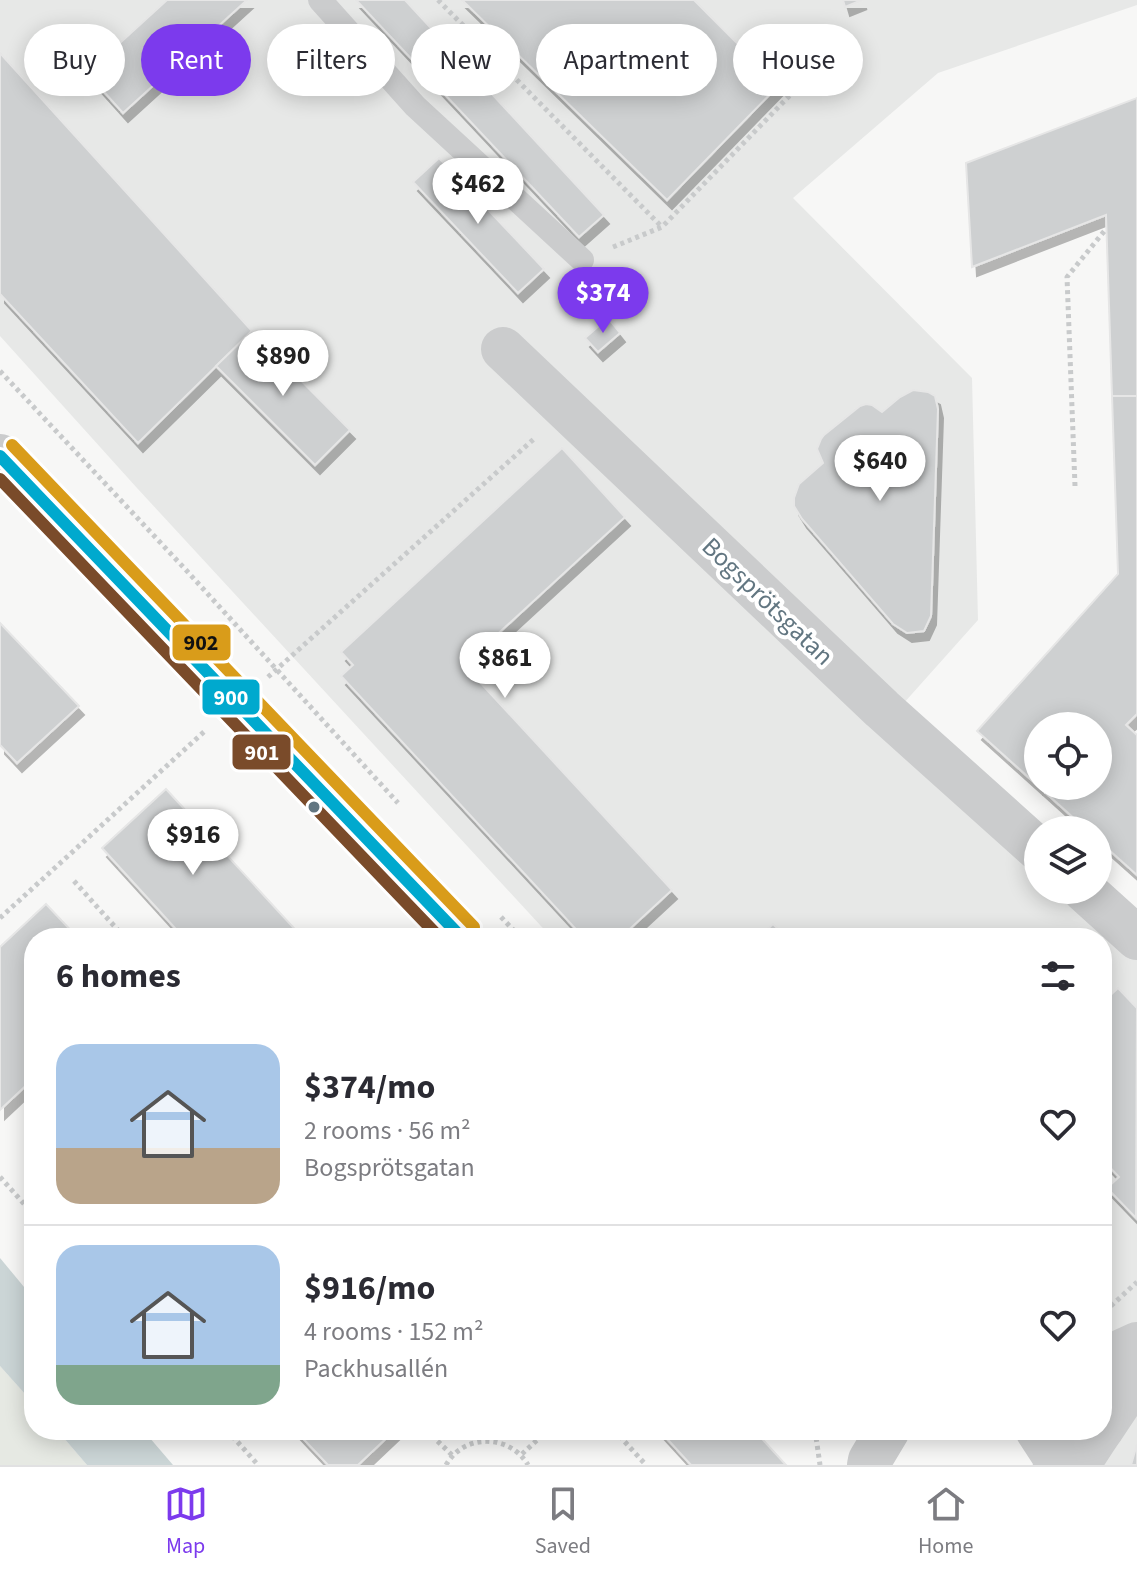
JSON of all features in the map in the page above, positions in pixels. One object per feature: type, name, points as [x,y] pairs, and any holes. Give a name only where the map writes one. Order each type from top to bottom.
[{"type":"street","name":"Bogsprötsgatan","points":[[503,349],[882,709],[1024,836]]},
{"type":"street","points":[[0,456],[452,928]]},
{"type":"street","points":[[1099,904],[1137,938]]},
{"type":"street","points":[[1112,1355],[1137,1344]]},
{"type":"street","points":[[1112,1414],[1137,1376]]},
{"type":"street","points":[[1044,1440],[1054,1456],[1055,1465]]},
{"type":"street","points":[[1078,1465],[1095,1440]]},
{"type":"lane","points":[[320,0],[415,106],[582,260]]},
{"type":"path","points":[[438,0],[662,227]]},
{"type":"path","points":[[582,260],[662,227],[789,96]]},
{"type":"path","points":[[1075,486],[1067,277],[1106,229]]},
{"type":"path","points":[[0,371],[404,810]]},
{"type":"path","points":[[277,670],[567,409]]},
{"type":"path","points":[[0,918],[211,725]]},
{"type":"path","points":[[74,881],[116,928]]},
{"type":"path","points":[[500,915],[512,928]]},
{"type":"path","points":[[0,1177],[24,1204]]},
{"type":"path","points":[[1112,1305],[1137,1282]]},
{"type":"path","points":[[236,1440],[258,1465]]},
{"type":"path","points":[[436,1440],[452,1455]]},
{"type":"path","points":[[522,1454],[537,1440]]},
{"type":"path","points":[[623,1440],[646,1465]]},
{"type":"path","points":[[816,1440],[820,1465]]},
{"type":"path","points":[[446,1465],[452,1455],[474,1442],[500,1441],[522,1454],[528,1465]]},
{"type":"shaded area","points":[[0,0],[1137,0],[1137,5],[938,73],[793,198],[972,378],[978,620],[903,704],[1024,817],[1024,904],[1112,904],[1112,897],[1137,909],[1137,1465],[1068,1465],[1060,1440],[1112,1440],[1112,928],[543,928],[0,336]]},
{"type":"shaded area","points":[[0,1258],[24,1287],[24,1393],[0,1366]]},
{"type":"shaded area","points":[[0,1366],[24,1393],[24,1440],[66,1440],[87,1465],[0,1465]]},
{"type":"shaded area","points":[[66,1440],[152,1440],[173,1465],[87,1465]]},
{"type":"building","points":[[167,0],[247,0],[221,24],[141,24],[142,96],[123,113],[108,96],[125,96],[125,38]]},
{"type":"building","points":[[356,0],[405,0],[427,24],[411,24],[411,58],[395,41],[395,24],[379,24]]},
{"type":"building","points":[[462,0],[694,0],[733,39],[733,96],[768,96],[667,200],[560,96],[717,96],[717,24],[536,24],[536,72],[520,57],[520,24],[487,24]]},
{"type":"building","points":[[843,0],[862,0],[845,7]]},
{"type":"building","points":[[0,53],[24,79],[24,96],[39,96],[252,331],[138,443],[0,294]]},
{"type":"building","points":[[446,96],[494,96],[604,215],[579,237]]},
{"type":"building","points":[[1137,98],[1137,396],[1112,396],[1106,215],[972,267],[966,163]]},
{"type":"building","points":[[439,158],[544,269],[518,293],[413,182]]},
{"type":"building","points":[[608,318],[620,333],[598,352],[585,338]]},
{"type":"building","points":[[252,331],[350,430],[315,465],[216,366]]},
{"type":"building","points":[[913,390],[935,396],[938,409],[931,616],[924,631],[907,633],[893,624],[802,519],[794,506],[794,498],[799,484],[823,463],[817,449],[824,435],[860,406],[872,405],[882,412]]},
{"type":"building","points":[[1112,396],[1137,396],[1137,714],[1126,725],[1137,735],[1137,875],[1112,853],[1112,816],[1071,816],[1054,800],[1112,800],[1112,712],[1024,712],[1024,773],[977,731],[1118,574]]},
{"type":"building","points":[[562,448],[625,517],[464,665],[672,890],[631,928],[575,928],[341,676],[353,665],[341,652]]},
{"type":"building","points":[[0,623],[79,706],[17,763],[0,745]]},
{"type":"building","points":[[166,789],[294,928],[175,928],[102,848]]},
{"type":"building","points":[[46,904],[69,928],[24,928],[24,1087],[0,1110],[0,947]]},
{"type":"building","points":[[1118,988],[1137,1008],[1136,1218],[1112,1193],[1112,1183],[1119,1177],[1112,1170],[1112,994]]},
{"type":"building","points":[[304,1440],[384,1440],[358,1465],[328,1465]]},
{"type":"building","points":[[668,1440],[763,1440],[786,1465],[691,1465]]},
{"type":"building","points":[[1137,1444],[1137,1465],[1131,1465]]},
{"type":"transit line","name":"902","points":[[12,445],[474,927]]},
{"type":"transit line","name":"900","points":[[0,456],[452,928]]},
{"type":"transit line","name":"901","points":[[0,479],[430,928]]}]
